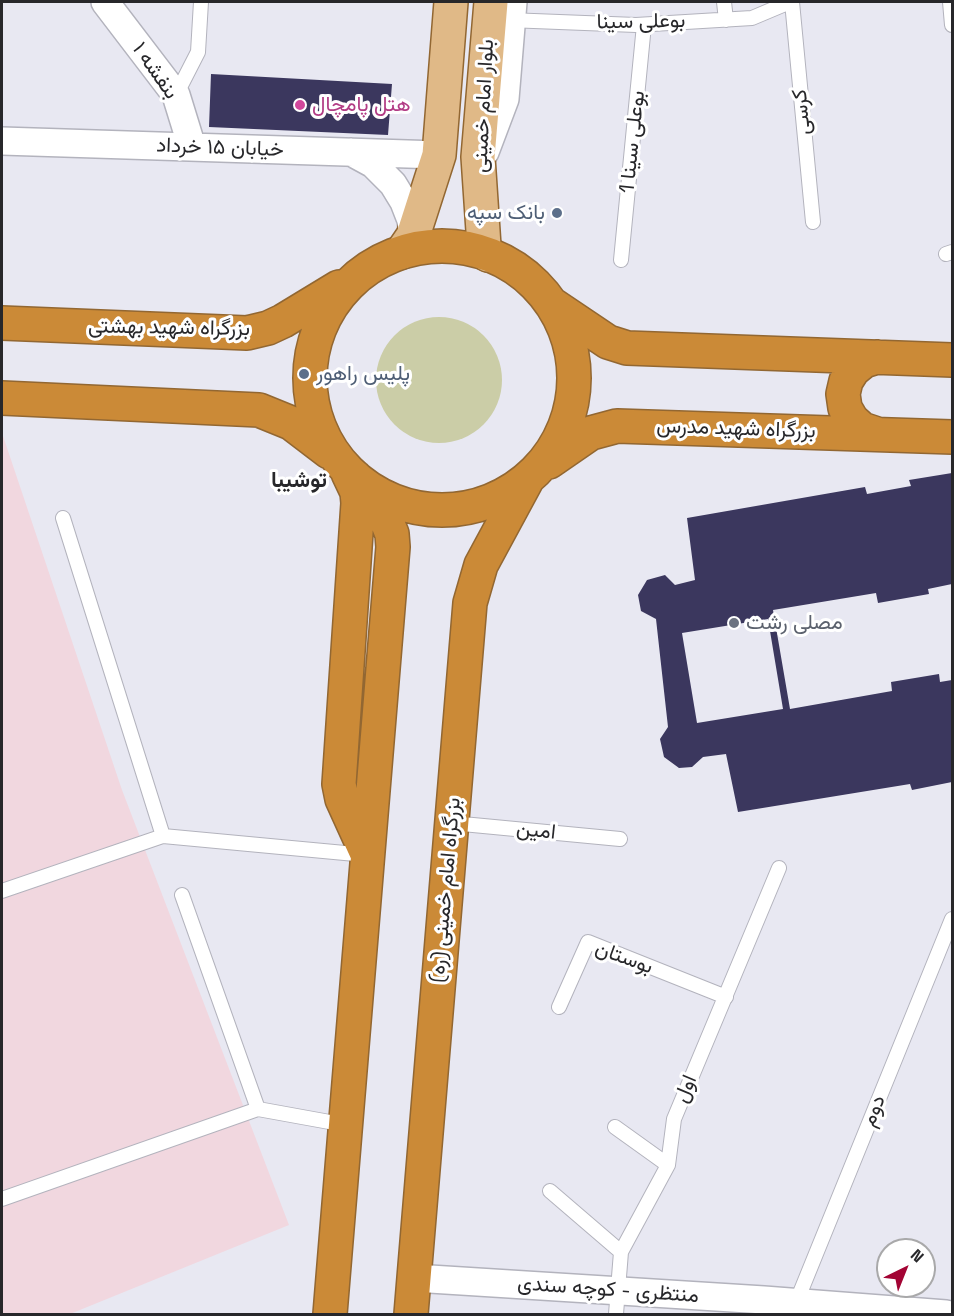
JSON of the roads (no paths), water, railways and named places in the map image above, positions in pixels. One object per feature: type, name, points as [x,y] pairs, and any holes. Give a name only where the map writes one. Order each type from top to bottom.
[{"type":"highway","points":[[330,1314],[368,855],[342,799],[339,784],[358,503],[356,488],[348,470],[328,444],[317,421],[311,397],[310,366],[315,342],[324,318],[341,292],[359,275],[407,244],[427,247],[445,246],[486,251],[521,273],[536,286],[558,316],[568,340],[573,365],[573,390],[562,432],[549,455],[531,476]]},
{"type":"highway","name":"بزرگراه شهید بهشتی","points":[[2,323],[248,333],[283,321],[359,275]]},
{"type":"highway","points":[[549,303],[608,342],[627,348],[952,360]]},
{"type":"highway","points":[[877,357],[864,361],[853,370],[846,381],[843,394],[845,408],[852,420],[862,429],[877,434]]},
{"type":"highway","points":[[2,398],[259,410],[285,419],[298,427],[348,470]]},
{"type":"highway","name":"بزرگراه شهید مدرس","points":[[348,470],[376,492],[398,502],[441,510],[460,509],[485,503],[508,493],[591,433],[617,426],[952,437]]},
{"type":"highway","name":"بزرگراه امام خمینی (ره)","points":[[411,1314],[472,594],[481,565],[531,476]]},
{"type":"main road","name":"بلوار امام خمینی","points":[[407,244],[439,155],[452,2]]},
{"type":"main road","name":"بلوار امام خمینی","points":[[486,251],[479,167],[501,11]]},
{"type":"street","name":"بنفشه ۱","points":[[105,2],[176,95],[192,147]]},
{"type":"street","name":"خیابان ۱۵ خرداد","points":[[2,141],[439,155]]},
{"type":"street","points":[[350,152],[373,164],[393,184],[411,220],[407,244]]},
{"type":"street","name":"منتظری - کوچه سندی","points":[[414,1278],[617,1303],[946,1314]]},
{"type":"lane","points":[[176,95],[198,52],[201,2]]},
{"type":"lane","points":[[724,2],[726,20]]},
{"type":"lane","name":"بوعلی سینا","points":[[501,11],[644,25],[752,18],[791,2]]},
{"type":"lane","name":"کرسی","points":[[791,2],[813,222]]},
{"type":"lane","points":[[950,2],[952,25]]},
{"type":"lane","name":"بوعلی سینا 1","points":[[621,260],[644,25]]},
{"type":"lane","points":[[63,518],[163,836]]},
{"type":"lane","name":"امین","points":[[452,823],[620,839]]},
{"type":"lane","points":[[2,891],[163,836],[368,855]]},
{"type":"lane","name":"اول","points":[[617,1303],[621,1252],[668,1166],[674,1119],[779,868]]},
{"type":"lane","points":[[182,895],[258,1109]]},
{"type":"lane","name":"دوم","points":[[794,1309],[952,919]]},
{"type":"lane","name":"بوستان","points":[[560,1007],[588,942],[726,997]]},
{"type":"lane","points":[[2,1199],[258,1109],[346,1125]]},
{"type":"lane","points":[[615,1127],[668,1166]]},
{"type":"lane","points":[[550,1191],[621,1252]]},
{"type":"place","name":"هتل پامچال","points":[[300,105]]},
{"type":"place","name":"بانک سپه","points":[[557,213]]},
{"type":"place","name":"پلیس راهور","points":[[304,374]]},
{"type":"place","name":"مصلی رشت","points":[[734,623]]},
{"type":"district","name":"توشیبا","points":[[299,481]]}]
